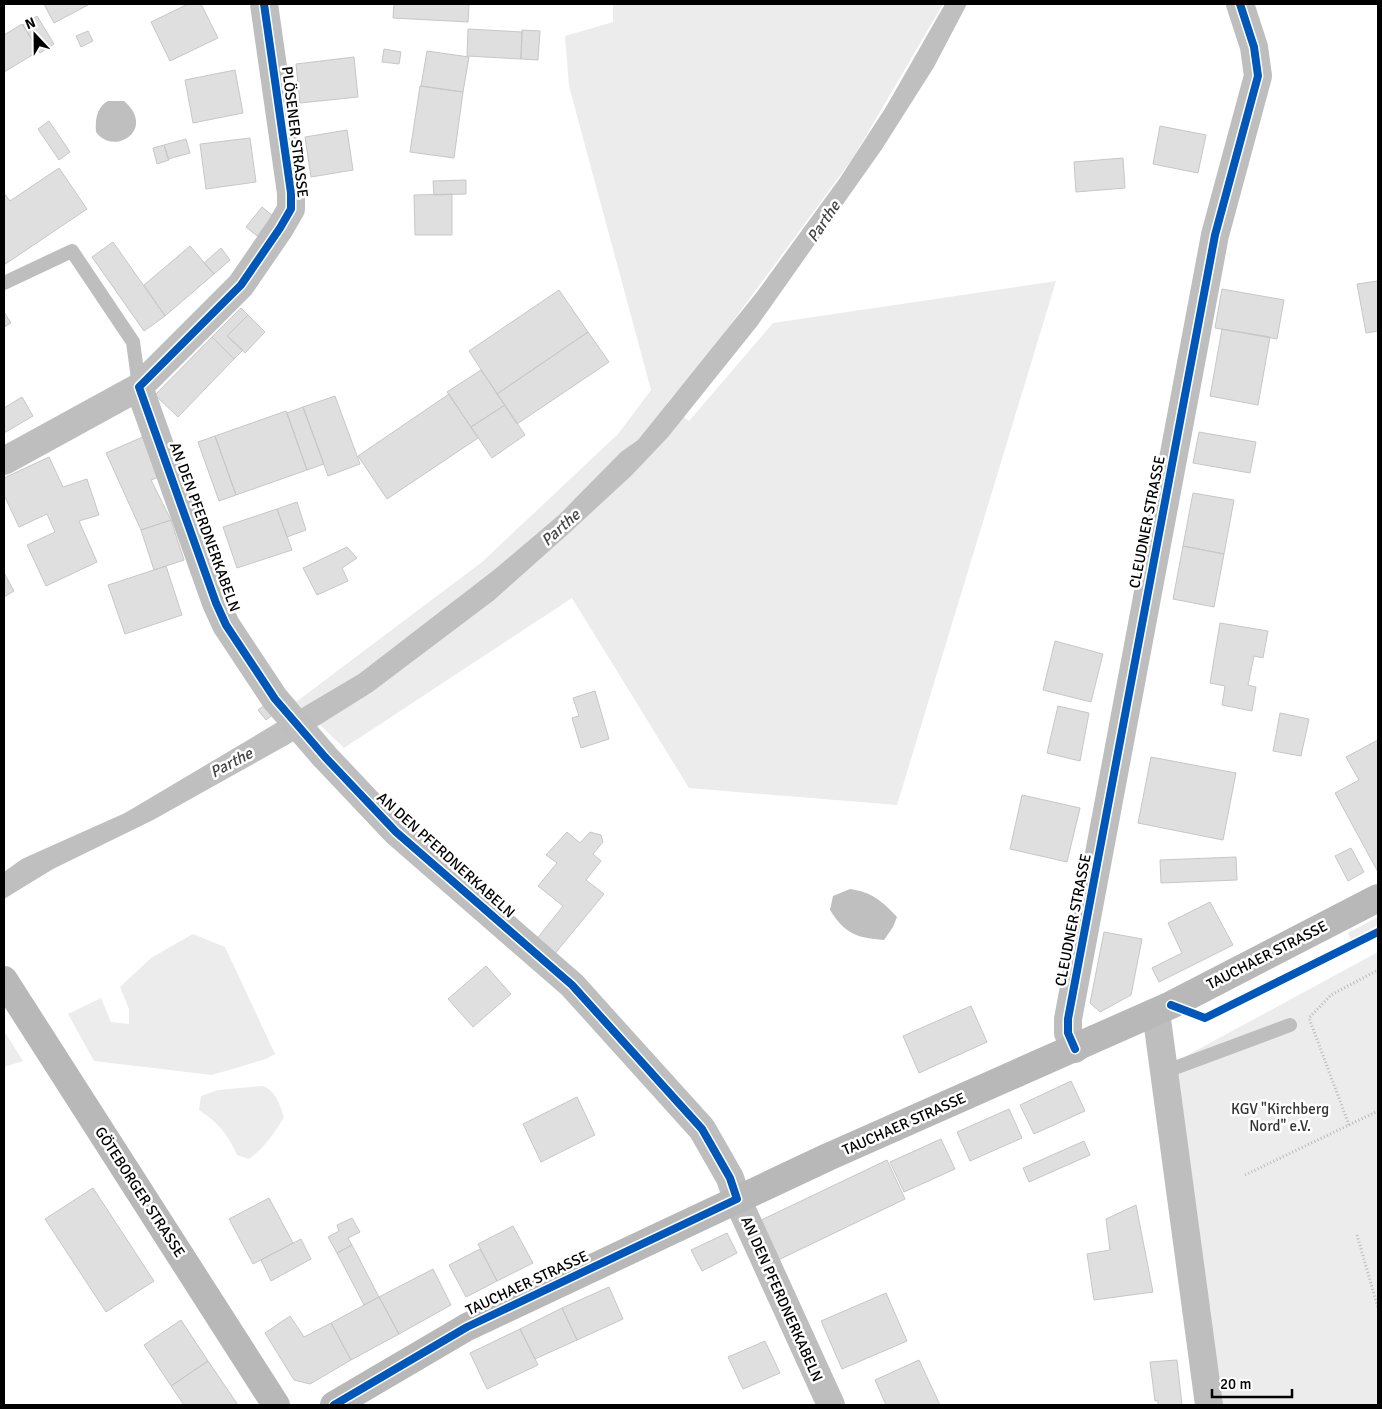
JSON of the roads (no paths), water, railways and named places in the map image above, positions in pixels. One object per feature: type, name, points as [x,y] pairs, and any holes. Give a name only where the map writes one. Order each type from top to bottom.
[{"type":"main road","name":"TAUCHAER STRASSE","points":[[334,1405],[466,1327],[737,1199],[1156,1012],[1378,898]]},
{"type":"main road","name":"GÖTEBORGER STRASSE","points":[[4,980],[276,1405]]},
{"type":"street","name":"PLÖSENER STRASSE","points":[[4,461],[139,387],[241,285],[280,228],[290,209],[291,193],[264,4]]},
{"type":"street","name":"CLEUDNER STRASSE","points":[[1075,1049],[1068,1033],[1068,1019],[1213,245],[1258,76],[1254,47],[1240,4]]},
{"type":"street","name":"AN DEN PFERDNERKABELN","points":[[139,387],[216,603],[226,625],[275,699],[324,757],[396,832],[572,985],[702,1129],[730,1178],[737,1199],[831,1405]]},
{"type":"street","points":[[1156,1012],[1209,1405]]},
{"type":"lane","points":[[4,283],[72,251],[133,342],[139,387]]},
{"type":"lane","points":[[1164,1072],[1290,1025]]},
{"type":"water","name":"Parthe","points":[[945,4],[967,4],[934,67],[882,149],[757,326],[668,437],[632,475],[494,600],[372,692],[289,744],[153,820],[53,869],[4,899],[4,872],[22,859],[125,813],[359,674],[494,570],[559,515],[621,452],[638,440],[757,292],[840,178],[886,107]]},
{"type":"water","points":[[108,101],[124,101],[133,111],[136,121],[134,130],[121,141],[113,142],[104,139],[96,132],[98,114],[101,107]]},
{"type":"water","points":[[850,889],[871,895],[897,917],[884,940],[866,938],[852,933],[841,925],[830,910],[833,896]]},
{"type":"park label","name":"KGV \"Kirchberg Nord\" e.V.","points":[[1280,1118]]}]
